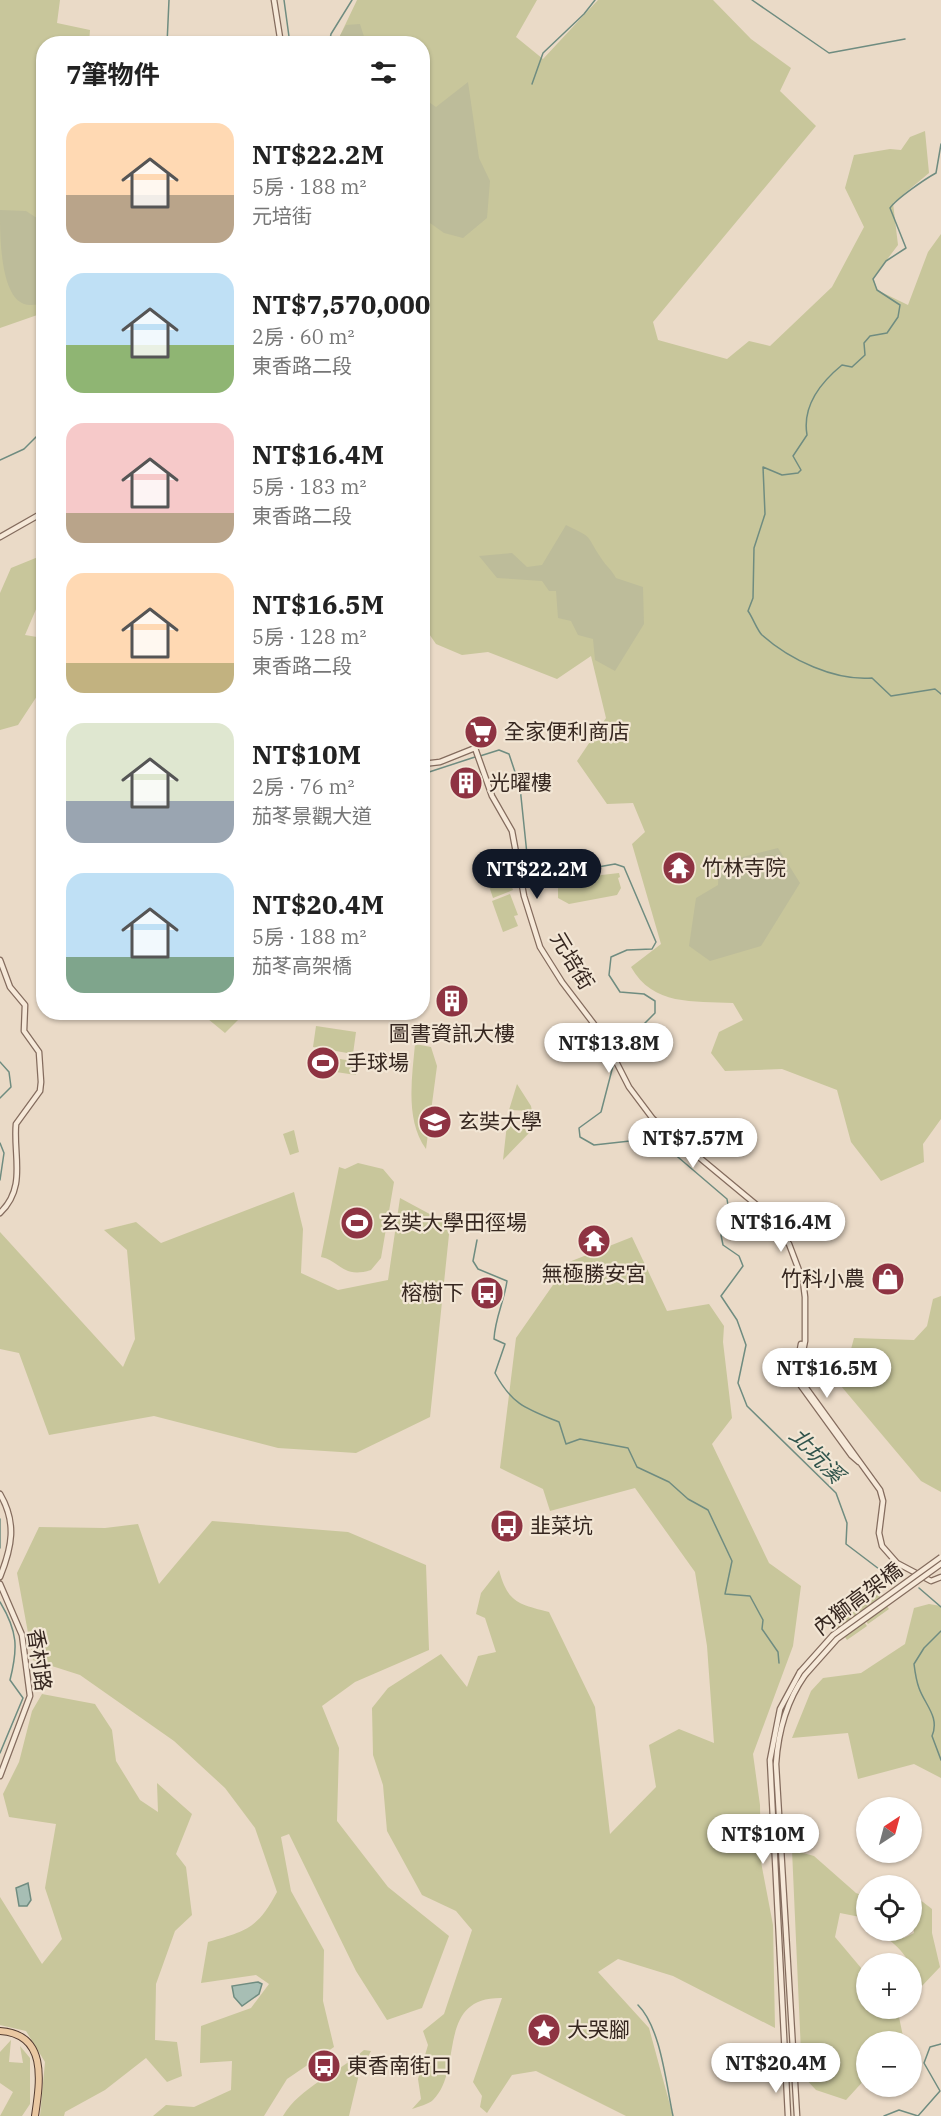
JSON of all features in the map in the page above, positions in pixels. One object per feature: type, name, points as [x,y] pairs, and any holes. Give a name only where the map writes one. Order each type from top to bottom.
[{"type":"main road","points":[[0,2031],[20,2036],[34,2050],[40,2070],[35,2116]]},
{"type":"street","points":[[274,0],[280,36]]},
{"type":"street","points":[[0,537],[36,517]]},
{"type":"street","name":"元培街","points":[[430,763],[476,751],[492,796],[512,831],[524,896],[540,947],[566,987],[603,1036],[629,1087],[653,1119],[766,1214],[789,1244],[798,1265],[806,1308],[806,1329],[800,1366],[804,1385],[880,1490],[883,1501],[879,1533],[882,1546],[897,1563],[908,1566],[931,1581],[941,1577]]},
{"type":"street","points":[[0,960],[10,987],[25,1005],[24,1031],[39,1052],[41,1082],[40,1091],[16,1124],[18,1152],[15,1191],[10,1202],[0,1213]]},
{"type":"street","points":[[0,1494],[9,1511],[13,1529],[11,1548],[0,1576]]},
{"type":"street","name":"內獅高架橋","points":[[788,2116],[770,1760],[780,1709],[800,1672],[833,1635],[941,1557]]},
{"type":"street","name":"內獅高架橋","points":[[797,2116],[776,1764],[779,1732],[792,1697],[805,1675],[837,1639],[941,1564]]},
{"type":"street","name":"香村路","points":[[0,1584],[15,1614],[22,1635],[30,1696],[0,1776]]},
{"type":"shaded area","points":[[0,0],[60,0],[57,23],[90,30],[90,36],[36,36],[36,315],[0,328]]},
{"type":"shaded area","points":[[357,0],[537,0],[516,37],[543,59],[598,0],[713,0],[751,39],[791,68],[780,91],[816,126],[653,322],[658,340],[727,359],[749,341],[770,346],[832,287],[864,227],[845,188],[854,155],[890,149],[901,150],[910,137],[925,131],[929,173],[893,203],[898,245],[873,278],[877,290],[908,305],[928,252],[941,234],[941,1119],[923,1144],[924,1162],[881,1181],[851,1142],[837,1090],[782,1069],[725,1071],[711,1053],[719,1032],[743,1020],[733,1003],[689,1001],[662,995],[640,980],[631,967],[661,944],[632,844],[645,832],[633,803],[607,804],[577,761],[606,718],[591,656],[557,679],[488,652],[462,655],[436,644],[430,635],[430,36],[340,36]]},
{"type":"shaded area","points":[[36,558],[36,609],[25,635],[36,637],[36,698],[18,725],[0,730],[0,593],[11,568]]},
{"type":"shaded area","points":[[504,866],[513,890],[493,898],[486,877]]},
{"type":"shaded area","points":[[619,873],[621,888],[617,895],[569,904],[558,898],[558,886],[550,886],[549,881]]},
{"type":"shaded area","points":[[510,894],[518,915],[514,916],[518,926],[503,932],[492,901]]},
{"type":"shaded area","points":[[209,1020],[238,1020],[225,1033]]},
{"type":"shaded area","points":[[316,1026],[356,1032],[353,1054],[313,1047]]},
{"type":"shaded area","points":[[415,1044],[431,1047],[437,1066],[426,1149],[419,1138],[412,1112]]},
{"type":"shaded area","points":[[311,1054],[358,1062],[356,1075],[309,1068]]},
{"type":"shaded area","points":[[517,1084],[531,1106],[532,1111],[509,1110]]},
{"type":"shaded area","points":[[507,1124],[530,1129],[530,1132],[503,1160]]},
{"type":"shaded area","points":[[294,1130],[299,1152],[290,1155],[283,1134]]},
{"type":"shaded area","name":"玄奘大學田徑場","points":[[358,1163],[383,1169],[394,1182],[381,1258],[371,1270],[354,1272],[321,1257],[339,1167],[345,1169]]},
{"type":"shaded area","points":[[294,1192],[303,1229],[301,1273],[338,1290],[388,1280],[400,1198],[450,1225],[430,1417],[356,1453],[278,1448],[154,1416],[49,1435],[19,1353],[0,1349],[0,1232],[123,1367],[135,1339],[127,1250],[104,1230],[136,1222],[161,1243]]},
{"type":"shaded area","points":[[632,1237],[667,1311],[709,1304],[724,1326],[723,1342],[732,1418],[712,1444],[769,1563],[801,1586],[793,1646],[753,1754],[760,1805],[761,1862],[773,1925],[775,2028],[673,1976],[618,1959],[598,1972],[649,2028],[673,2116],[626,2116],[536,2071],[512,2075],[487,2113],[480,2107],[482,2096],[473,2082],[502,1998],[481,2001],[467,2009],[454,2037],[442,2087],[433,2100],[412,2109],[421,2099],[418,2079],[428,2045],[423,2031],[444,2014],[472,1930],[456,1911],[422,1895],[387,1831],[383,1785],[373,1755],[372,1708],[388,1688],[441,1654],[467,1687],[478,1656],[496,1652],[485,1618],[476,1614],[481,1593],[499,1570],[502,1581],[511,1596],[529,1607],[549,1612],[595,1707],[610,1834],[656,1787],[649,1745],[679,1729],[714,1743],[707,1646],[695,1572],[635,1488],[550,1511],[543,1489],[500,1468],[516,1338],[569,1262]]},
{"type":"shaded area","points":[[941,1296],[941,1492],[921,1481],[841,1386],[854,1338],[914,1340],[927,1326],[933,1299]]},
{"type":"shaded area","points":[[212,1521],[348,1532],[426,1565],[429,1650],[355,1682],[322,1706],[339,1748],[337,1821],[388,1887],[449,1936],[422,2008],[387,2020],[356,1971],[289,1834],[281,1837],[291,1891],[324,1950],[323,2001],[334,2047],[287,2079],[264,2116],[153,2116],[166,2105],[194,2107],[231,2090],[232,2061],[200,2063],[201,2026],[251,2008],[269,1984],[256,1975],[201,1983],[208,1942],[233,1935],[257,1921],[277,1892],[255,1828],[225,1788],[174,1741],[80,1675],[33,1660],[17,1573],[39,1527],[105,1528],[138,1524],[159,1584]]},
{"type":"shaded area","points":[[878,1594],[889,1609],[868,1624],[857,1609]]},
{"type":"shaded area","points":[[929,1604],[941,1606],[941,1778],[914,1764],[858,1779],[848,1733],[792,1738],[811,1691],[823,1678],[861,1673],[905,1644],[914,1608]]},
{"type":"shaded area","points":[[856,1610],[867,1626],[847,1640],[836,1624]]},
{"type":"shaded area","points":[[42,1694],[95,1704],[112,1730],[116,1761],[140,1800],[158,1812],[157,1783],[192,1814],[176,1854],[186,1867],[192,1915],[175,1931],[156,1984],[155,2040],[177,2042],[182,2076],[167,2082],[146,2058],[105,2090],[65,2112],[64,2116],[40,2116],[45,2062],[26,2031],[0,2025],[0,1897],[42,1964],[62,1939],[45,1888],[56,1824],[9,1817],[3,1794],[19,1762],[32,1711]]},
{"type":"shaded area","points":[[792,1850],[814,1856],[856,1893],[856,1916],[840,1913],[835,1937],[856,1962],[856,2019],[899,2019],[902,2031],[856,2031],[856,2089],[846,2100],[816,2090],[802,2075]]},
{"type":"shaded area","points":[[28,1883],[31,1900],[27,1906],[19,1906],[16,1888]]},
{"type":"shaded area","points":[[922,1901],[932,1909],[932,1933],[940,1967],[922,1986],[922,1953],[902,1953],[890,1941],[922,1941]]},
{"type":"shaded area","points":[[258,1982],[262,1984],[259,1994],[242,2006],[234,1997],[232,1986]]},
{"type":"shaded area","points":[[11,2040],[9,2062],[23,2063],[20,2046],[30,2058],[30,2104],[22,2116],[0,2116],[13,2092],[0,2083],[0,2052]]},
{"type":"shaded area","points":[[364,2050],[371,2051],[359,2074],[349,2116],[283,2116],[309,2088]]},
{"type":"green space","points":[[360,24],[364,36],[340,36],[346,25]]},
{"type":"green space","points":[[468,82],[479,158],[490,181],[487,218],[463,238],[444,233],[430,223],[430,103],[436,107]]},
{"type":"green space","points":[[0,210],[26,211],[36,217],[36,305],[24,304],[10,289],[3,263]]},
{"type":"green space","points":[[566,525],[588,538],[616,578],[643,587],[644,624],[615,671],[595,660],[593,639],[578,635],[571,621],[558,618],[556,591],[549,591],[542,581],[497,578],[479,556],[512,553],[527,567],[542,565]]},
{"type":"green space","points":[[778,848],[800,883],[761,946],[710,961],[689,946],[696,898],[718,885],[719,863]]},
{"type":"waterway","points":[[167,36],[169,0]]},
{"type":"waterway","points":[[284,0],[289,36]]},
{"type":"waterway","points":[[331,36],[352,0]]},
{"type":"waterway","points":[[532,84],[543,53],[584,14],[595,0]]},
{"type":"waterway","points":[[752,0],[829,53],[905,39]]},
{"type":"waterway","points":[[941,144],[936,173],[918,184],[890,208],[906,248],[886,261],[873,279],[877,290],[900,305],[898,317],[887,333],[870,336],[864,343],[865,355],[852,367],[842,365],[814,396],[807,414],[807,435],[793,456],[801,470],[798,473],[782,475],[763,467],[765,514],[754,548],[753,598],[748,611],[762,635],[786,653],[814,667],[843,676],[872,678],[891,696],[935,689],[941,694]]},
{"type":"waterway","points":[[0,460],[24,449],[36,437]]},
{"type":"waterway","name":"北坑溪","points":[[480,756],[499,750],[509,754],[520,787],[528,864],[532,872],[558,874],[615,864],[624,867],[656,942],[652,949],[627,950],[611,957],[609,975],[620,992],[644,994],[655,1001],[655,1013],[632,1036],[617,1058]]},
{"type":"waterway","name":"北坑溪","points":[[430,772],[475,757]]},
{"type":"waterway","points":[[0,1062],[9,1072],[11,1087],[0,1098]]},
{"type":"waterway","name":"北坑溪","points":[[614,1062],[601,1112],[579,1128],[580,1137],[594,1145],[639,1140],[665,1146],[727,1199],[730,1217],[721,1235],[723,1245],[739,1256],[743,1266],[721,1296],[737,1320],[746,1345],[738,1383],[747,1406],[836,1493],[847,1523],[846,1544],[879,1569],[899,1573]]},
{"type":"waterway","points":[[0,1143],[4,1153],[0,1180]]},
{"type":"waterway","name":"韭菜坑","points":[[477,1240],[473,1261],[478,1269],[507,1281],[494,1339],[505,1344],[495,1373],[501,1384],[521,1405],[559,1422],[566,1444],[580,1439],[628,1448],[637,1467],[669,1482],[688,1499],[708,1510],[732,1561],[725,1594],[750,1596],[763,1620],[762,1629],[778,1652],[779,1663]]},
{"type":"waterway","points":[[0,1519],[0,1548]]},
{"type":"waterway","name":"北坑溪","points":[[919,1588],[941,1607]]},
{"type":"waterway","points":[[0,1602],[10,1622],[15,1640],[10,1680],[23,1698],[0,1753]]},
{"type":"waterway","name":"北坑溪","points":[[941,1631],[924,1648],[914,1664],[919,1688],[933,1717],[932,1736],[941,1760]]},
{"type":"waterway","points":[[638,2005],[646,2015],[657,2042],[673,2116]]},
{"type":"waterway","name":"北坑溪","points":[[884,2116],[899,2110],[918,2116],[940,2091],[924,2063],[930,2047],[941,2044]]},
{"type":"place","name":"全家便利商店","points":[[481,732]]},
{"type":"place","name":"光曜樓","points":[[466,783]]},
{"type":"place","name":"竹林寺院","points":[[679,868]]},
{"type":"place","name":"圖書資訊大樓","points":[[452,1001]]},
{"type":"place","name":"手球場","points":[[323,1063]]},
{"type":"place","name":"玄奘大學","points":[[435,1122]]},
{"type":"place","name":"玄奘大學田徑場","points":[[357,1223]]},
{"type":"place","name":"無極勝安宮","points":[[594,1241]]},
{"type":"place","name":"竹科小農","points":[[888,1279]]},
{"type":"place","name":"榕樹下","points":[[487,1293]]},
{"type":"place","name":"韭菜坑","points":[[507,1526]]},
{"type":"place","name":"大哭腳","points":[[544,2030]]},
{"type":"place","name":"東香南街口","points":[[324,2066]]}]
